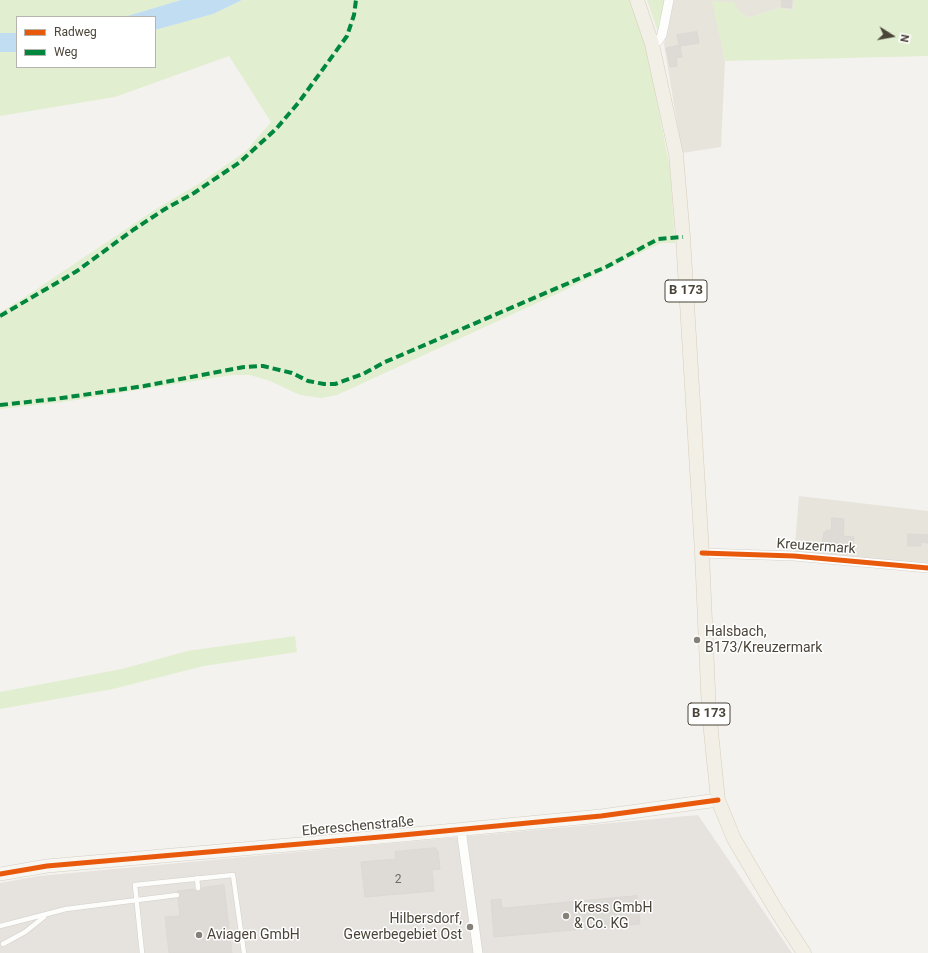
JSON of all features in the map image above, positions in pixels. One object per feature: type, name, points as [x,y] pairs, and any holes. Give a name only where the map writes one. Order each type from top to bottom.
[{"type":"main road","name":"B 173","points":[[637,0],[652,44],[676,162],[683,237],[702,553],[709,712],[718,800],[734,839],[776,910],[804,953]]},
{"type":"street","points":[[652,44],[658,41],[662,35],[669,0]]},
{"type":"street","name":"Kreuzermark","points":[[702,553],[794,556],[928,568]]},
{"type":"street","name":"Ebereschenstraße","points":[[0,874],[55,865],[602,816],[718,800]]},
{"type":"street","points":[[461,829],[478,953]]},
{"type":"lane","points":[[142,953],[135,885],[233,875],[244,953]]},
{"type":"lane","points":[[197,878],[198,888]]},
{"type":"lane","points":[[0,926],[66,909],[178,895]]},
{"type":"lane","points":[[3,944],[25,932],[47,914]]},
{"type":"shaded area","points":[[672,0],[794,0],[793,10],[779,8],[749,18],[740,12],[713,1],[725,61],[721,147],[682,153],[664,44]]},
{"type":"shaded area","points":[[799,496],[928,511],[928,568],[794,556]]},
{"type":"shaded area","points":[[698,815],[792,953],[0,953],[0,883],[39,876]]},
{"type":"shaded area","points":[[572,834],[575,875],[614,873],[617,897],[519,906],[515,879],[505,875],[504,869],[481,869],[479,841]]},
{"type":"shaded area","points":[[439,842],[443,845],[452,870],[454,907],[355,918],[353,890],[364,889],[365,897],[434,891],[432,870],[440,869],[435,843]]},
{"type":"green space","points":[[0,0],[181,0],[127,16],[16,16],[16,33],[0,33]]},
{"type":"green space","points":[[242,0],[630,0],[647,49],[670,169],[675,243],[661,243],[561,292],[337,395],[321,398],[300,395],[270,381],[250,375],[232,375],[63,402],[0,409],[0,312],[19,301],[156,209],[200,183],[246,151],[271,122],[229,56],[115,97],[0,116],[0,52],[16,52],[16,68],[156,68],[156,30],[213,14]]},
{"type":"green space","points":[[647,0],[666,0],[663,17],[659,21],[658,32]]},
{"type":"green space","points":[[794,0],[928,0],[928,56],[725,61],[712,1],[734,2],[740,12],[749,18],[779,8],[793,10]]},
{"type":"green space","points":[[295,636],[297,652],[204,666],[113,689],[0,709],[0,692],[122,669],[187,651]]},
{"type":"water","points":[[181,0],[242,0],[213,14],[156,30],[156,16],[127,16]]},
{"type":"water","points":[[0,33],[16,33],[16,52],[0,52]]},
{"type":"building","points":[[782,0],[792,0],[791,8],[782,7]]},
{"type":"building","points":[[697,32],[699,43],[680,46],[682,57],[676,58],[677,66],[670,67],[666,48],[679,45],[677,35]]},
{"type":"building","points":[[832,518],[844,519],[843,536],[854,537],[853,547],[822,544],[824,532],[831,530]]},
{"type":"building","points":[[908,534],[928,535],[928,543],[921,542],[921,546],[908,546]]},
{"type":"building","points":[[435,848],[438,851],[440,869],[432,870],[434,891],[365,897],[361,862],[396,859],[395,852]]},
{"type":"building","name":"Aviagen GmbH","points":[[224,885],[232,953],[169,953],[165,917],[180,916],[178,899],[181,895],[177,891],[194,889],[199,892],[202,888]]},
{"type":"building","name":"Kress GmbH & Co. KG","points":[[637,896],[640,924],[494,937],[491,900],[501,899],[502,908]]},
{"type":"marked path","points":[[0,316],[77,271],[133,230],[165,209],[194,193],[240,162],[276,129],[299,102],[347,36],[354,15],[356,0]]},
{"type":"marked path","points":[[0,405],[55,399],[144,386],[244,367],[263,366],[292,373],[308,381],[324,384],[335,384],[363,374],[385,362],[606,267],[658,239],[683,237]]},
{"type":"cycle path","points":[[702,553],[794,556],[928,568]]},
{"type":"cycle path","points":[[0,874],[47,866],[601,816],[718,800]]},
{"type":"place","name":"Halsbach, B173/Kreuzermark","points":[[697,640]]},
{"type":"place","name":"Kress GmbH & Co. KG","points":[[566,916]]},
{"type":"place","name":"Hilbersdorf, Gewerbegebiet Ost","points":[[470,927]]},
{"type":"place","name":"Aviagen GmbH","points":[[199,935]]}]
